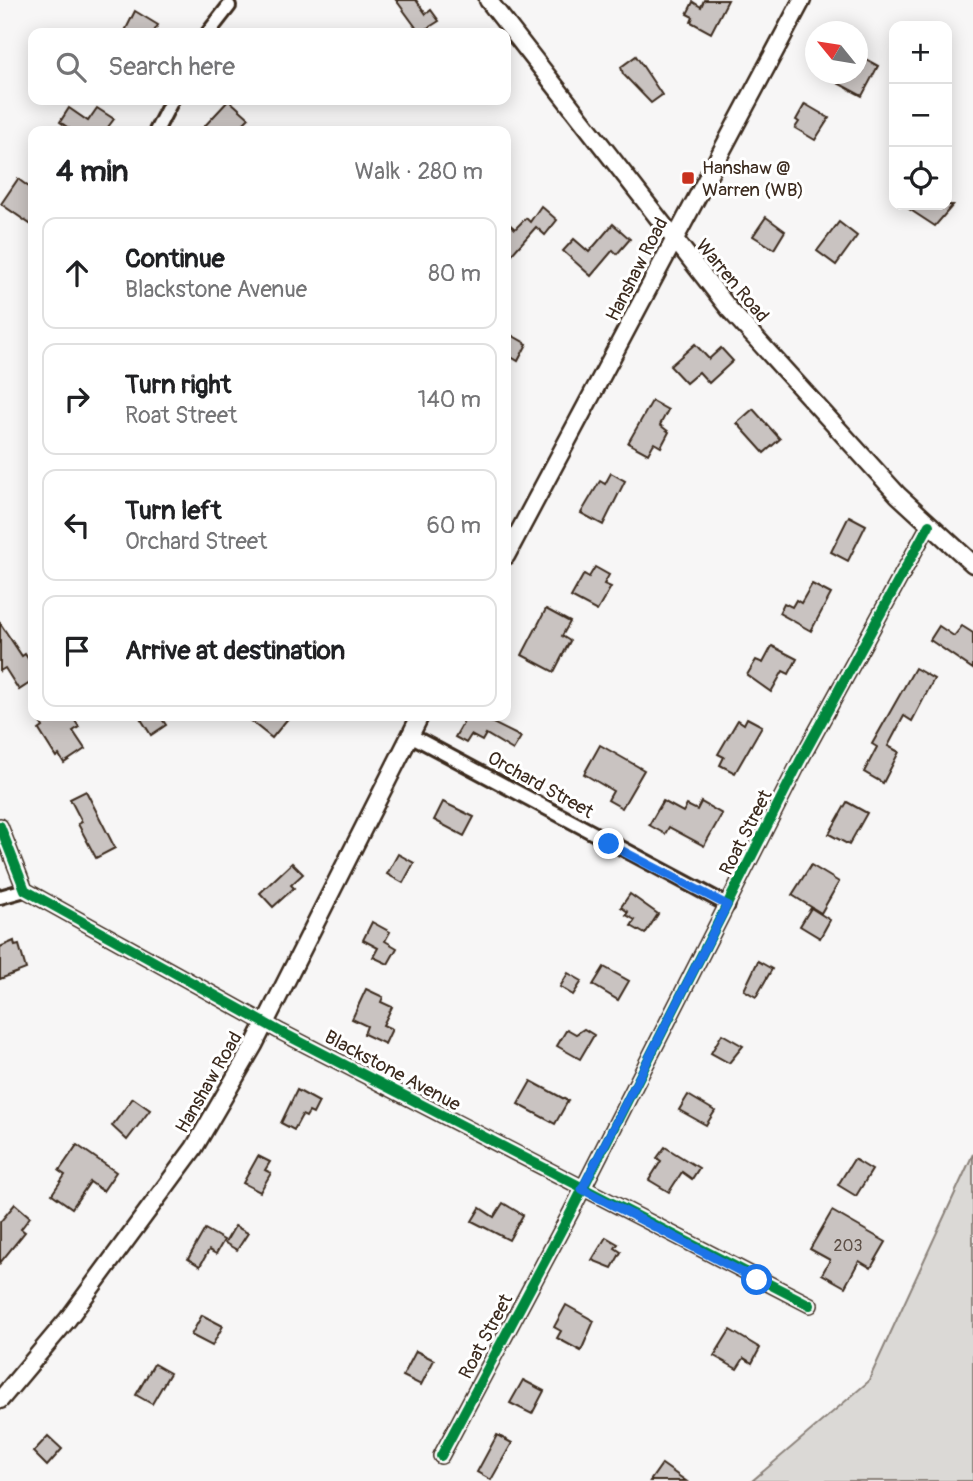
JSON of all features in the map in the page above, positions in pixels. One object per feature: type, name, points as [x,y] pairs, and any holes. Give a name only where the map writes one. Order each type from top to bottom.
[{"type":"street","name":"Warren Road","points":[[488,0],[509,28]]},
{"type":"street","name":"Hanshaw Road","points":[[511,547],[802,0]]},
{"type":"street","points":[[212,28],[229,6]]},
{"type":"street","name":"Warren Road","points":[[511,30],[673,241],[791,379],[929,525],[973,564]]},
{"type":"street","points":[[159,126],[169,105]]},
{"type":"street","name":"Roat Street","points":[[441,1456],[582,1189],[800,761],[929,525]]},
{"type":"street","name":"Hanshaw Road","points":[[0,1400],[68,1319],[182,1167],[265,1023],[417,721]]},
{"type":"street","name":"Orchard Street","points":[[410,735],[727,905]]},
{"type":"street","points":[[0,826],[25,890],[0,897]]},
{"type":"street","name":"Blackstone Avenue","points":[[25,890],[265,1023],[810,1305]]},
{"type":"shaded area","points":[[973,1154],[973,1481],[752,1481],[868,1382]]},
{"type":"building","points":[[396,0],[416,0],[426,14],[431,10],[439,21],[428,28],[416,28]]},
{"type":"building","points":[[704,0],[728,0],[711,33],[691,22],[693,17],[687,14],[693,2],[701,7]]},
{"type":"building","points":[[135,11],[158,25],[156,28],[126,28]]},
{"type":"building","points":[[636,56],[662,95],[651,103],[623,74],[621,67]]},
{"type":"building","points":[[868,60],[878,66],[862,96],[840,84],[868,84]]},
{"type":"building","points":[[805,104],[829,118],[815,140],[795,128],[799,122],[796,120]]},
{"type":"building","points":[[224,105],[235,105],[249,118],[241,126],[205,126]]},
{"type":"building","points":[[69,108],[88,121],[97,108],[114,119],[109,126],[66,126],[60,122]]},
{"type":"building","points":[[18,179],[28,186],[28,223],[1,204]]},
{"type":"building","points":[[541,206],[557,220],[545,235],[536,227],[512,254],[511,225],[515,229],[526,218],[530,222]]},
{"type":"building","points":[[911,210],[949,210],[935,226]]},
{"type":"building","points":[[766,217],[785,231],[774,249],[753,236]]},
{"type":"building","points":[[839,222],[857,236],[836,265],[817,251]]},
{"type":"building","points":[[613,224],[630,239],[617,254],[613,250],[591,276],[563,251],[574,239],[589,252]]},
{"type":"building","points":[[511,335],[527,344],[518,361],[511,357]]},
{"type":"building","points":[[695,344],[709,359],[721,348],[733,361],[709,383],[699,372],[686,383],[670,366]]},
{"type":"building","points":[[652,401],[668,410],[660,425],[669,432],[661,447],[654,443],[648,454],[628,443]]},
{"type":"building","points":[[753,409],[780,439],[764,453],[737,423]]},
{"type":"building","points":[[611,473],[625,481],[603,525],[581,513],[600,481],[605,484]]},
{"type":"building","points":[[849,516],[866,525],[848,561],[831,552]]},
{"type":"building","points":[[595,567],[609,575],[604,584],[611,587],[597,611],[571,597],[584,574],[589,577]]},
{"type":"building","points":[[812,584],[831,594],[811,631],[779,613],[784,603],[792,607],[796,600],[801,603]]},
{"type":"building","points":[[546,609],[570,622],[562,636],[570,641],[554,672],[522,655]]},
{"type":"building","points":[[0,623],[22,656],[25,654],[28,658],[28,684],[19,690],[5,668],[0,671]]},
{"type":"building","points":[[939,626],[954,636],[962,626],[973,633],[973,669],[930,640]]},
{"type":"building","points":[[772,646],[797,659],[789,674],[783,671],[771,692],[747,675],[756,660],[763,663]]},
{"type":"building","points":[[915,668],[934,679],[912,721],[904,716],[888,746],[899,752],[883,783],[864,772],[877,747],[872,744]]},
{"type":"building","points":[[747,718],[762,726],[735,773],[720,765],[724,757],[718,754],[738,720],[744,724]]},
{"type":"building","points":[[39,721],[75,721],[79,727],[73,731],[85,749],[64,763],[59,755],[56,757],[39,730],[43,727]]},
{"type":"building","points":[[142,721],[163,721],[166,725],[151,735]]},
{"type":"building","points":[[250,721],[286,721],[272,738]]},
{"type":"building","points":[[464,721],[489,721],[521,737],[513,750],[486,734],[482,741],[471,735],[466,743],[455,737]]},
{"type":"building","points":[[600,745],[644,770],[622,808],[608,800],[613,791],[584,774]]},
{"type":"building","points":[[86,791],[115,848],[96,858],[78,824],[82,822],[70,799]]},
{"type":"building","points":[[663,801],[683,812],[687,805],[697,810],[701,802],[722,814],[704,846],[669,827],[665,834],[649,825]]},
{"type":"building","points":[[443,802],[474,817],[464,836],[434,820]]},
{"type":"building","points":[[847,802],[867,813],[849,845],[829,834]]},
{"type":"building","points":[[398,854],[414,863],[403,883],[387,874]]},
{"type":"building","points":[[292,863],[303,874],[291,885],[294,888],[273,907],[260,893]]},
{"type":"building","points":[[811,865],[839,882],[821,913],[792,895]]},
{"type":"building","points":[[630,894],[658,914],[645,934],[631,926],[635,920],[626,915],[628,912],[621,907]]},
{"type":"building","points":[[811,908],[830,920],[820,938],[800,926]]},
{"type":"building","points":[[372,922],[390,932],[385,941],[397,948],[388,964],[373,957],[378,948],[363,940]]},
{"type":"building","points":[[14,941],[15,946],[19,945],[26,969],[0,979],[0,947]]},
{"type":"building","points":[[758,961],[772,969],[756,997],[744,990]]},
{"type":"building","points":[[604,967],[629,981],[618,1000],[593,985]]},
{"type":"building","points":[[568,973],[582,981],[573,995],[560,987]]},
{"type":"building","points":[[366,989],[383,997],[381,1002],[392,1007],[383,1025],[392,1029],[385,1044],[364,1034],[367,1026],[352,1019]]},
{"type":"building","points":[[567,1029],[576,1034],[584,1029],[594,1035],[580,1059],[557,1046]]},
{"type":"building","points":[[722,1034],[743,1046],[729,1063],[711,1053]]},
{"type":"building","points":[[531,1081],[568,1101],[555,1124],[518,1104]]},
{"type":"building","points":[[297,1090],[319,1102],[313,1114],[309,1112],[306,1117],[302,1115],[294,1130],[281,1123]]},
{"type":"building","points":[[688,1095],[715,1111],[706,1125],[679,1110]]},
{"type":"building","points":[[133,1098],[150,1110],[127,1140],[112,1126]]},
{"type":"building","points":[[77,1145],[116,1172],[103,1191],[90,1182],[72,1208],[52,1194],[65,1175],[59,1171]]},
{"type":"building","points":[[665,1147],[699,1168],[692,1179],[682,1172],[669,1192],[649,1180],[661,1161],[657,1158]]},
{"type":"building","points":[[258,1156],[270,1162],[265,1170],[271,1173],[260,1192],[243,1183]]},
{"type":"building","points":[[854,1159],[872,1170],[856,1196],[838,1185]]},
{"type":"building","points":[[503,1203],[523,1215],[509,1240],[472,1221],[480,1208],[494,1217]]},
{"type":"building","points":[[15,1204],[30,1217],[21,1229],[25,1232],[0,1263],[0,1222]]},
{"type":"building","points":[[832,1211],[886,1242],[871,1268],[859,1261],[845,1287],[822,1274],[830,1260],[810,1249]]},
{"type":"building","points":[[235,1226],[248,1233],[237,1250],[225,1243]]},
{"type":"building","points":[[205,1229],[224,1240],[216,1254],[209,1250],[200,1266],[188,1259]]},
{"type":"building","points":[[606,1237],[618,1244],[615,1248],[621,1252],[612,1268],[592,1260]]},
{"type":"building","points":[[566,1305],[594,1321],[581,1351],[557,1338],[561,1331],[554,1327]]},
{"type":"building","points":[[202,1315],[223,1326],[212,1346],[191,1335]]},
{"type":"building","points":[[730,1330],[760,1348],[752,1363],[744,1358],[737,1369],[714,1356]]},
{"type":"building","points":[[416,1351],[434,1360],[421,1385],[403,1376]]},
{"type":"building","points":[[154,1364],[170,1373],[152,1404],[136,1395]]},
{"type":"building","points":[[523,1380],[544,1391],[532,1414],[510,1403]]},
{"type":"building","points":[[497,1435],[512,1443],[491,1480],[477,1472]]},
{"type":"building","points":[[48,1436],[62,1449],[47,1466],[33,1452]]},
{"type":"building","points":[[662,1464],[686,1481],[650,1481]]},
{"type":"cycle path","points":[[441,1456],[571,1212],[800,761],[929,525]]},
{"type":"cycle path","points":[[0,826],[25,890],[281,1032],[810,1305]]},
{"type":"place","name":"Hanshaw @ Warren (WB)","points":[[688,178]]},
{"type":"route","points":[[609,844],[727,905],[582,1189],[757,1280]]}]
